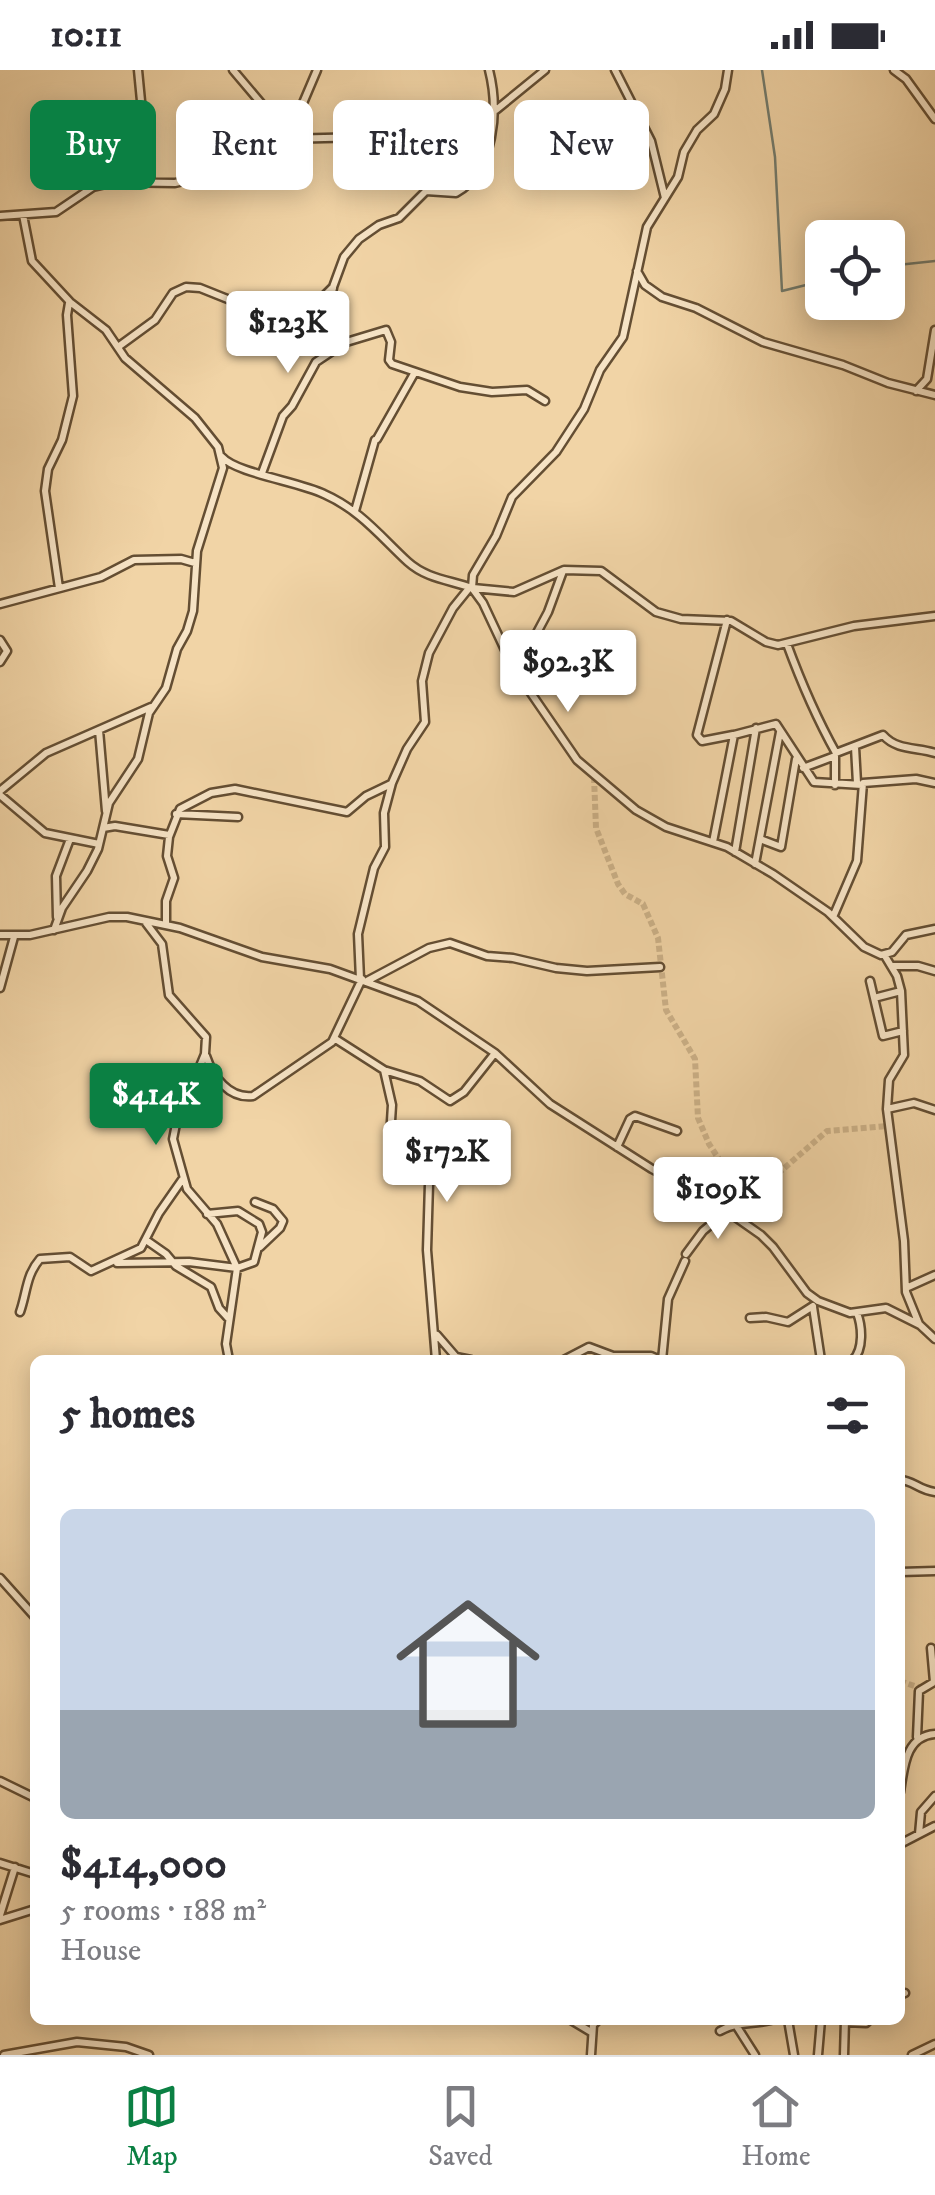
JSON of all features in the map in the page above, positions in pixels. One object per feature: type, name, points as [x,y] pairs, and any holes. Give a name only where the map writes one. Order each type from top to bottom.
[{"type":"street","points":[[138,70],[141,100]]},
{"type":"street","points":[[233,70],[257,100]]},
{"type":"street","points":[[304,100],[318,70]]},
{"type":"street","points":[[262,474],[282,416],[292,406],[316,362],[330,356],[330,338],[324,324],[344,257],[369,230],[399,218],[426,192],[456,193],[470,183],[482,164],[496,110],[489,70]]},
{"type":"street","points":[[313,137],[366,137],[442,114],[496,110],[545,70]]},
{"type":"street","points":[[615,70],[651,140],[665,198]]},
{"type":"street","points":[[205,1054],[225,1088],[247,1097],[282,1078],[295,1064],[334,1038],[363,980],[358,934],[374,868],[385,847],[384,813],[392,783],[425,722],[422,681],[429,653],[453,608],[471,588],[473,575],[512,498],[556,452],[584,409],[600,370],[624,338],[647,227],[678,177],[684,152],[697,130],[714,114],[728,70]]},
{"type":"street","points":[[894,70],[906,79],[935,120]]},
{"type":"street","points":[[0,216],[56,212],[89,190]]},
{"type":"street","points":[[23,215],[32,261],[70,302],[100,324],[125,358],[195,418],[222,457],[237,468],[308,487],[355,511],[410,563],[445,583],[514,592],[564,570],[601,571],[647,608],[664,615],[727,620],[766,642],[787,644],[864,624],[935,616]]},
{"type":"street","points":[[637,268],[645,285],[662,298],[696,308],[763,342],[916,392],[935,394]]},
{"type":"street","points":[[118,347],[155,320],[180,289],[200,288],[234,302],[259,306],[312,303],[325,297],[333,287]]},
{"type":"street","points":[[59,588],[45,491],[48,469],[62,440],[74,396],[67,315],[70,302]]},
{"type":"street","points":[[330,338],[343,343],[386,330],[391,342],[388,360],[470,389],[526,390],[545,401]]},
{"type":"street","points":[[916,392],[927,379],[935,330]]},
{"type":"street","points":[[355,511],[376,439],[415,372]]},
{"type":"street","points":[[106,812],[138,759],[152,707],[164,692],[191,619],[195,563],[222,475],[222,457]]},
{"type":"street","points":[[0,604],[107,575],[134,560],[181,559],[195,563]]},
{"type":"street","points":[[516,672],[548,612],[564,570]]},
{"type":"street","points":[[471,588],[483,603],[516,672],[577,760],[594,778],[657,823],[713,842],[756,864],[833,917],[859,943],[884,956],[892,966],[901,991],[904,1055],[889,1080],[887,1108],[906,1288],[920,1325]]},
{"type":"street","points":[[727,620],[698,736],[702,741],[774,724],[814,782],[835,785],[916,779],[935,783]]},
{"type":"street","points":[[0,640],[7,650],[0,662]]},
{"type":"street","points":[[787,644],[806,684],[816,721],[835,755],[835,785]]},
{"type":"street","points":[[99,844],[46,832],[0,793],[46,753],[152,707]]},
{"type":"street","points":[[735,852],[756,728]]},
{"type":"street","points":[[756,864],[780,731]]},
{"type":"street","points":[[54,930],[99,844],[106,812],[104,766],[96,733]]},
{"type":"street","points":[[713,842],[734,735]]},
{"type":"street","points":[[804,768],[884,736],[910,750],[935,754]]},
{"type":"street","points":[[833,917],[858,861],[859,784],[855,747]]},
{"type":"street","points":[[760,839],[780,847],[796,758]]},
{"type":"street","points":[[166,924],[166,901],[174,878],[167,856],[176,814],[212,792],[234,789],[347,812],[366,796],[392,783]]},
{"type":"street","points":[[176,814],[238,817]]},
{"type":"street","points":[[102,829],[116,826],[169,835]]},
{"type":"street","points":[[58,918],[56,876],[70,839]]},
{"type":"street","points":[[0,935],[128,917],[202,934],[244,952],[330,969],[434,1010],[494,1053],[542,1098],[617,1147],[727,1210],[768,1241],[810,1296],[820,1355]]},
{"type":"street","points":[[145,922],[162,944],[169,994],[206,1037],[205,1054],[174,1130],[183,1179],[193,1199],[228,1244],[237,1268],[227,1355]]},
{"type":"street","points":[[884,956],[895,949],[902,937],[935,929]]},
{"type":"street","points":[[0,988],[14,936]]},
{"type":"street","points":[[363,980],[428,948],[450,943],[487,956],[566,970],[660,967]]},
{"type":"street","points":[[892,966],[918,966],[935,972]]},
{"type":"street","points":[[870,981],[883,1036],[903,1031]]},
{"type":"street","points":[[874,998],[901,991]]},
{"type":"street","points":[[334,1038],[384,1070],[420,1081],[454,1100],[494,1053]]},
{"type":"street","points":[[384,1070],[392,1105],[390,1137],[415,1160],[429,1188],[427,1250],[436,1355]]},
{"type":"street","points":[[887,1108],[914,1104],[935,1110]]},
{"type":"street","points":[[617,1147],[634,1116],[676,1131]]},
{"type":"street","points":[[20,1312],[28,1276],[40,1259],[70,1257],[91,1271],[138,1251],[158,1213],[183,1179]]},
{"type":"street","points":[[255,1202],[272,1209],[283,1222],[259,1248]]},
{"type":"street","points":[[662,1355],[668,1299],[686,1257],[702,1231],[727,1210]]},
{"type":"street","points":[[110,1263],[189,1262],[237,1268],[254,1262],[262,1232],[253,1219],[235,1211],[207,1214]]},
{"type":"street","points":[[146,1240],[173,1264],[211,1288],[219,1308],[230,1320]]},
{"type":"street","points":[[906,1288],[935,1275]]},
{"type":"street","points":[[810,1296],[832,1309],[856,1313],[884,1307],[920,1325],[935,1339]]},
{"type":"street","points":[[750,1318],[788,1322],[813,1306]]},
{"type":"street","points":[[856,1313],[861,1328],[858,1355]]},
{"type":"street","points":[[436,1334],[454,1355]]},
{"type":"street","points":[[574,1355],[590,1347],[610,1355]]},
{"type":"street","points":[[905,1481],[917,1489],[935,1492]]},
{"type":"street","points":[[905,1572],[935,1571]]},
{"type":"street","points":[[0,1578],[30,1611]]},
{"type":"street","points":[[905,1760],[917,1739],[919,1691],[934,1682],[930,1648]]},
{"type":"street","points":[[917,1739],[935,1734]]},
{"type":"street","points":[[905,1754],[909,1752]]},
{"type":"street","points":[[0,1781],[30,1796]]},
{"type":"street","points":[[919,1834],[921,1812],[935,1796]]},
{"type":"street","points":[[905,1841],[935,1826]]},
{"type":"street","points":[[0,1863],[30,1872]]},
{"type":"street","points":[[0,1918],[15,1868]]},
{"type":"street","points":[[0,1918],[30,1910]]},
{"type":"street","points":[[580,2025],[592,2032]]},
{"type":"street","points":[[591,2055],[593,2025]]},
{"type":"street","points":[[720,2030],[729,2025]]},
{"type":"street","points":[[736,2025],[755,2055]]},
{"type":"street","points":[[789,2025],[794,2055]]},
{"type":"street","points":[[818,2055],[821,2025]]},
{"type":"street","points":[[844,2055],[845,2025]]},
{"type":"street","points":[[4,2055],[86,2043],[126,2047],[150,2055]]},
{"type":"street","points":[[912,2055],[935,2044]]},
{"type":"waterway","points":[[762,70],[775,157],[782,291],[805,285]]},
{"type":"waterway","points":[[905,264],[935,261]]},
{"type":"tunnel","points":[[594,777],[596,828],[618,884],[625,894],[643,904],[658,938],[666,1010],[695,1059],[698,1118],[730,1176],[746,1224]]},
{"type":"tunnel","points":[[727,1211],[766,1184],[827,1131],[889,1126]]},
{"type":"tunnel","points":[[905,1683],[920,1688]]}]
